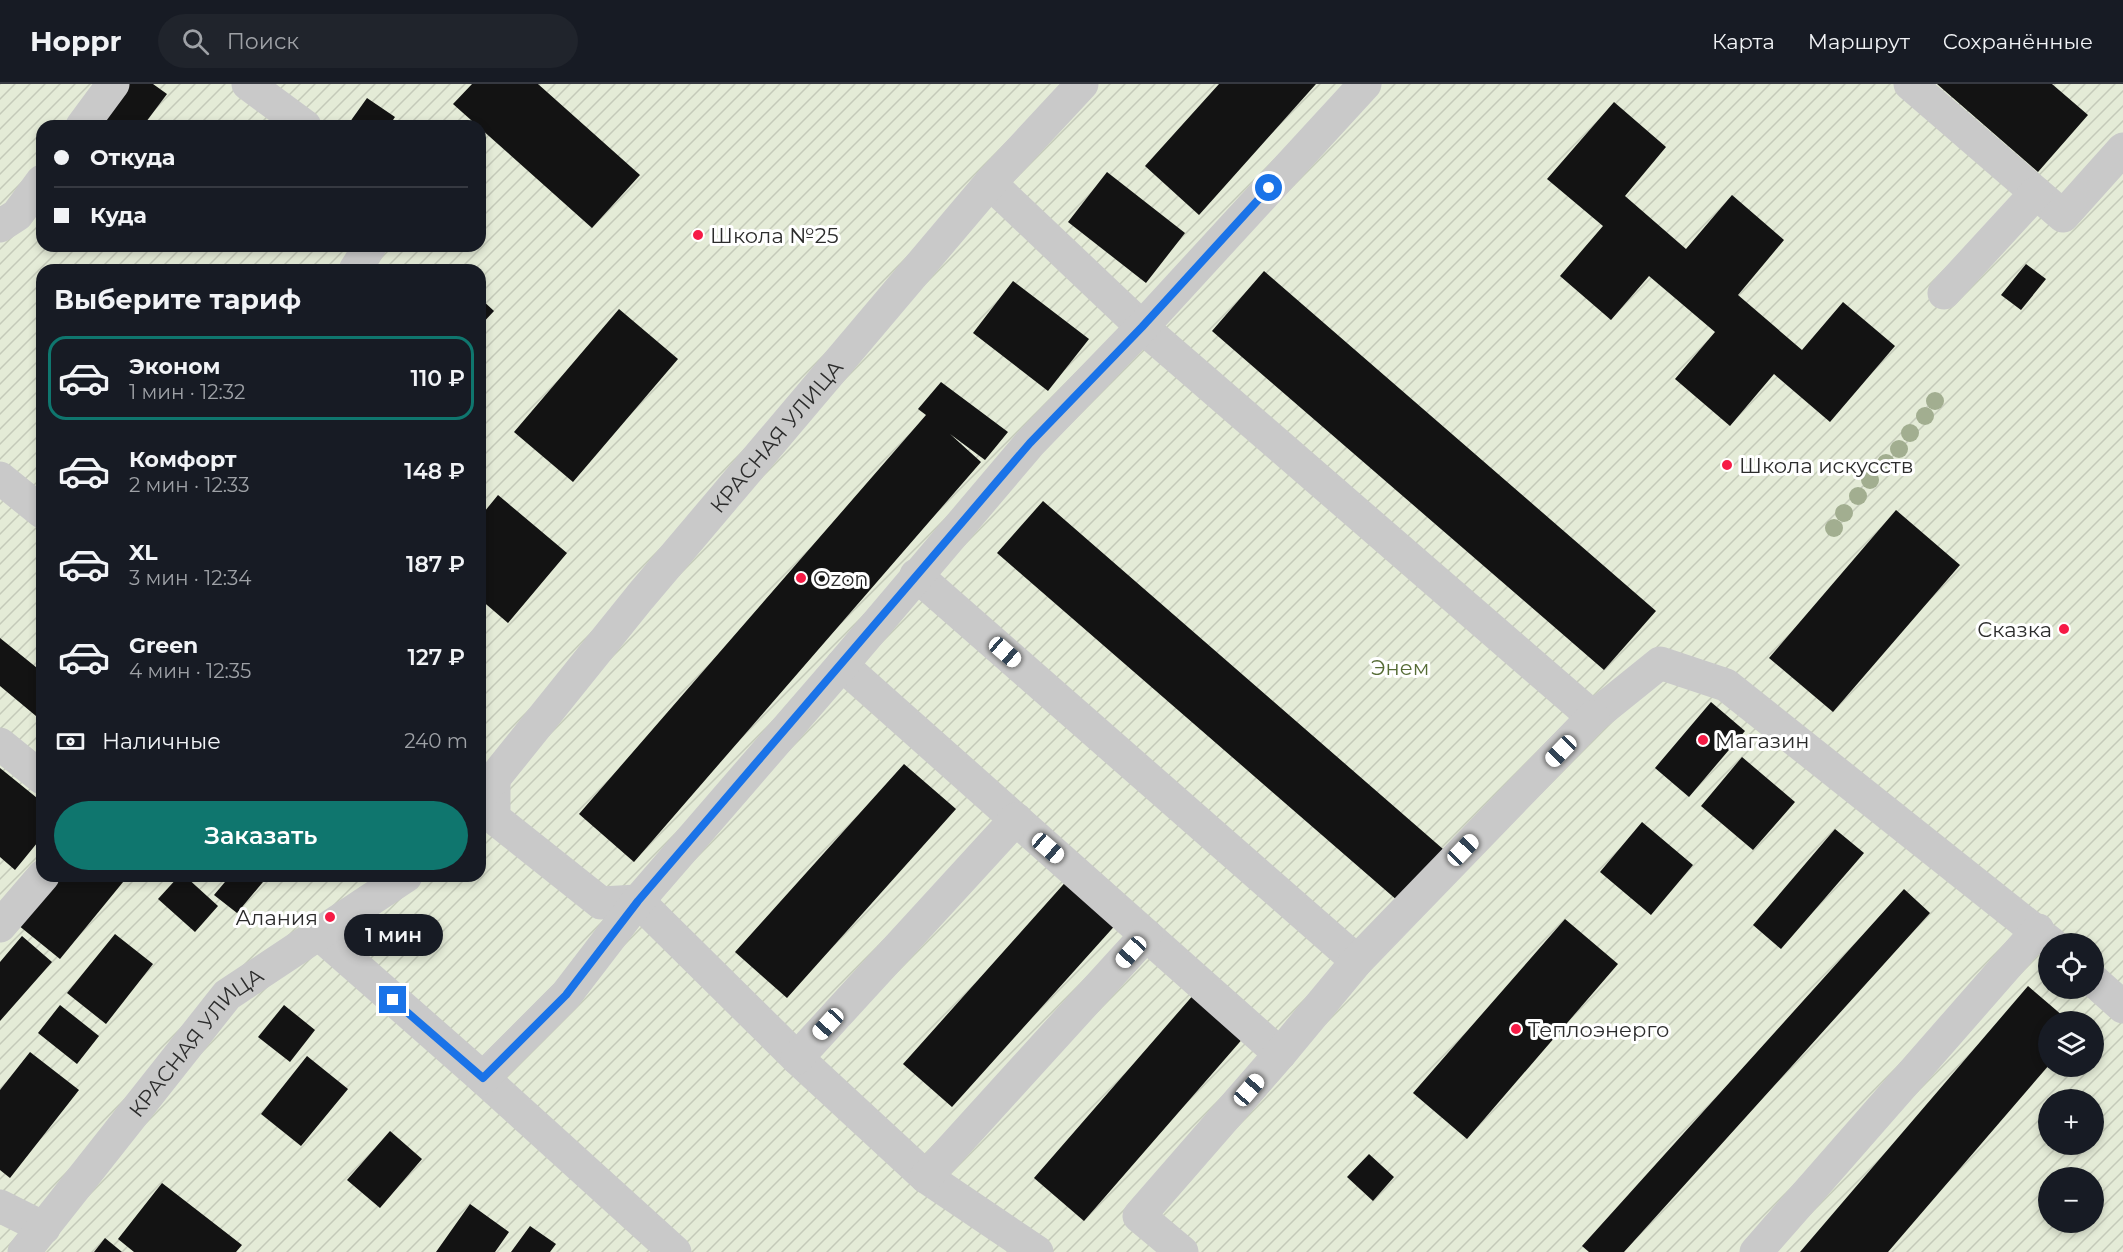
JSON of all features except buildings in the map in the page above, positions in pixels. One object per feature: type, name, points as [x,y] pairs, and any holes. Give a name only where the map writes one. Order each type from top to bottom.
[{"type":"street","points":[[86,120],[113,84]]},
{"type":"street","points":[[248,84],[297,120]]},
{"type":"street","name":"КРАСНАЯ УЛИЦА","points":[[487,787],[640,597],[990,183],[1082,84]]},
{"type":"street","points":[[483,1078],[566,995],[638,901],[1030,443],[1142,327],[1365,84]]},
{"type":"street","points":[[1910,84],[2062,216],[2123,149]]},
{"type":"street","points":[[990,183],[1142,327],[1593,717]]},
{"type":"street","points":[[0,226],[17,215],[36,189]]},
{"type":"street","points":[[1944,293],[2036,193]]},
{"type":"street","points":[[0,478],[36,507]]},
{"type":"street","points":[[916,575],[1357,962]]},
{"type":"street","points":[[1182,1252],[1139,1216],[1357,962],[1593,717],[1660,663],[1726,685],[2040,933]]},
{"type":"street","points":[[842,665],[1280,1054]]},
{"type":"street","points":[[0,744],[36,773]]},
{"type":"street","points":[[487,787],[494,818],[601,903],[638,901],[797,1058],[926,1177],[1037,1252]]},
{"type":"street","points":[[797,1058],[1016,819]]},
{"type":"street","points":[[1,922],[38,882]]},
{"type":"street","name":"КРАСНАЯ УЛИЦА","points":[[34,1240],[227,995],[397,882]]},
{"type":"street","points":[[319,934],[483,1078],[675,1252]]},
{"type":"street","points":[[926,1177],[1146,935]]},
{"type":"street","points":[[1756,1252],[2038,945]]},
{"type":"street","points":[[2104,990],[2123,1007]]},
{"type":"street","points":[[0,1206],[34,1240]]},
{"type":"green space","name":"Энем","points":[[0,84],[2123,84],[2123,1252],[0,1252]]},
{"type":"place","name":"Школа №25","points":[[698,235]]},
{"type":"place","name":"Школа искусств","points":[[1727,465]]},
{"type":"place","name":"Ozon","points":[[801,578]]},
{"type":"place","name":"Сказка","points":[[2064,629]]},
{"type":"place","name":"Магазин","points":[[1703,740]]},
{"type":"place","name":"Алания","points":[[330,917]]},
{"type":"place","name":"Теплоэнерго","points":[[1516,1029]]},
{"type":"route","points":[[393,1000],[483,1078],[566,995],[638,901],[1030,443],[1142,327],[1269,188]]}]
